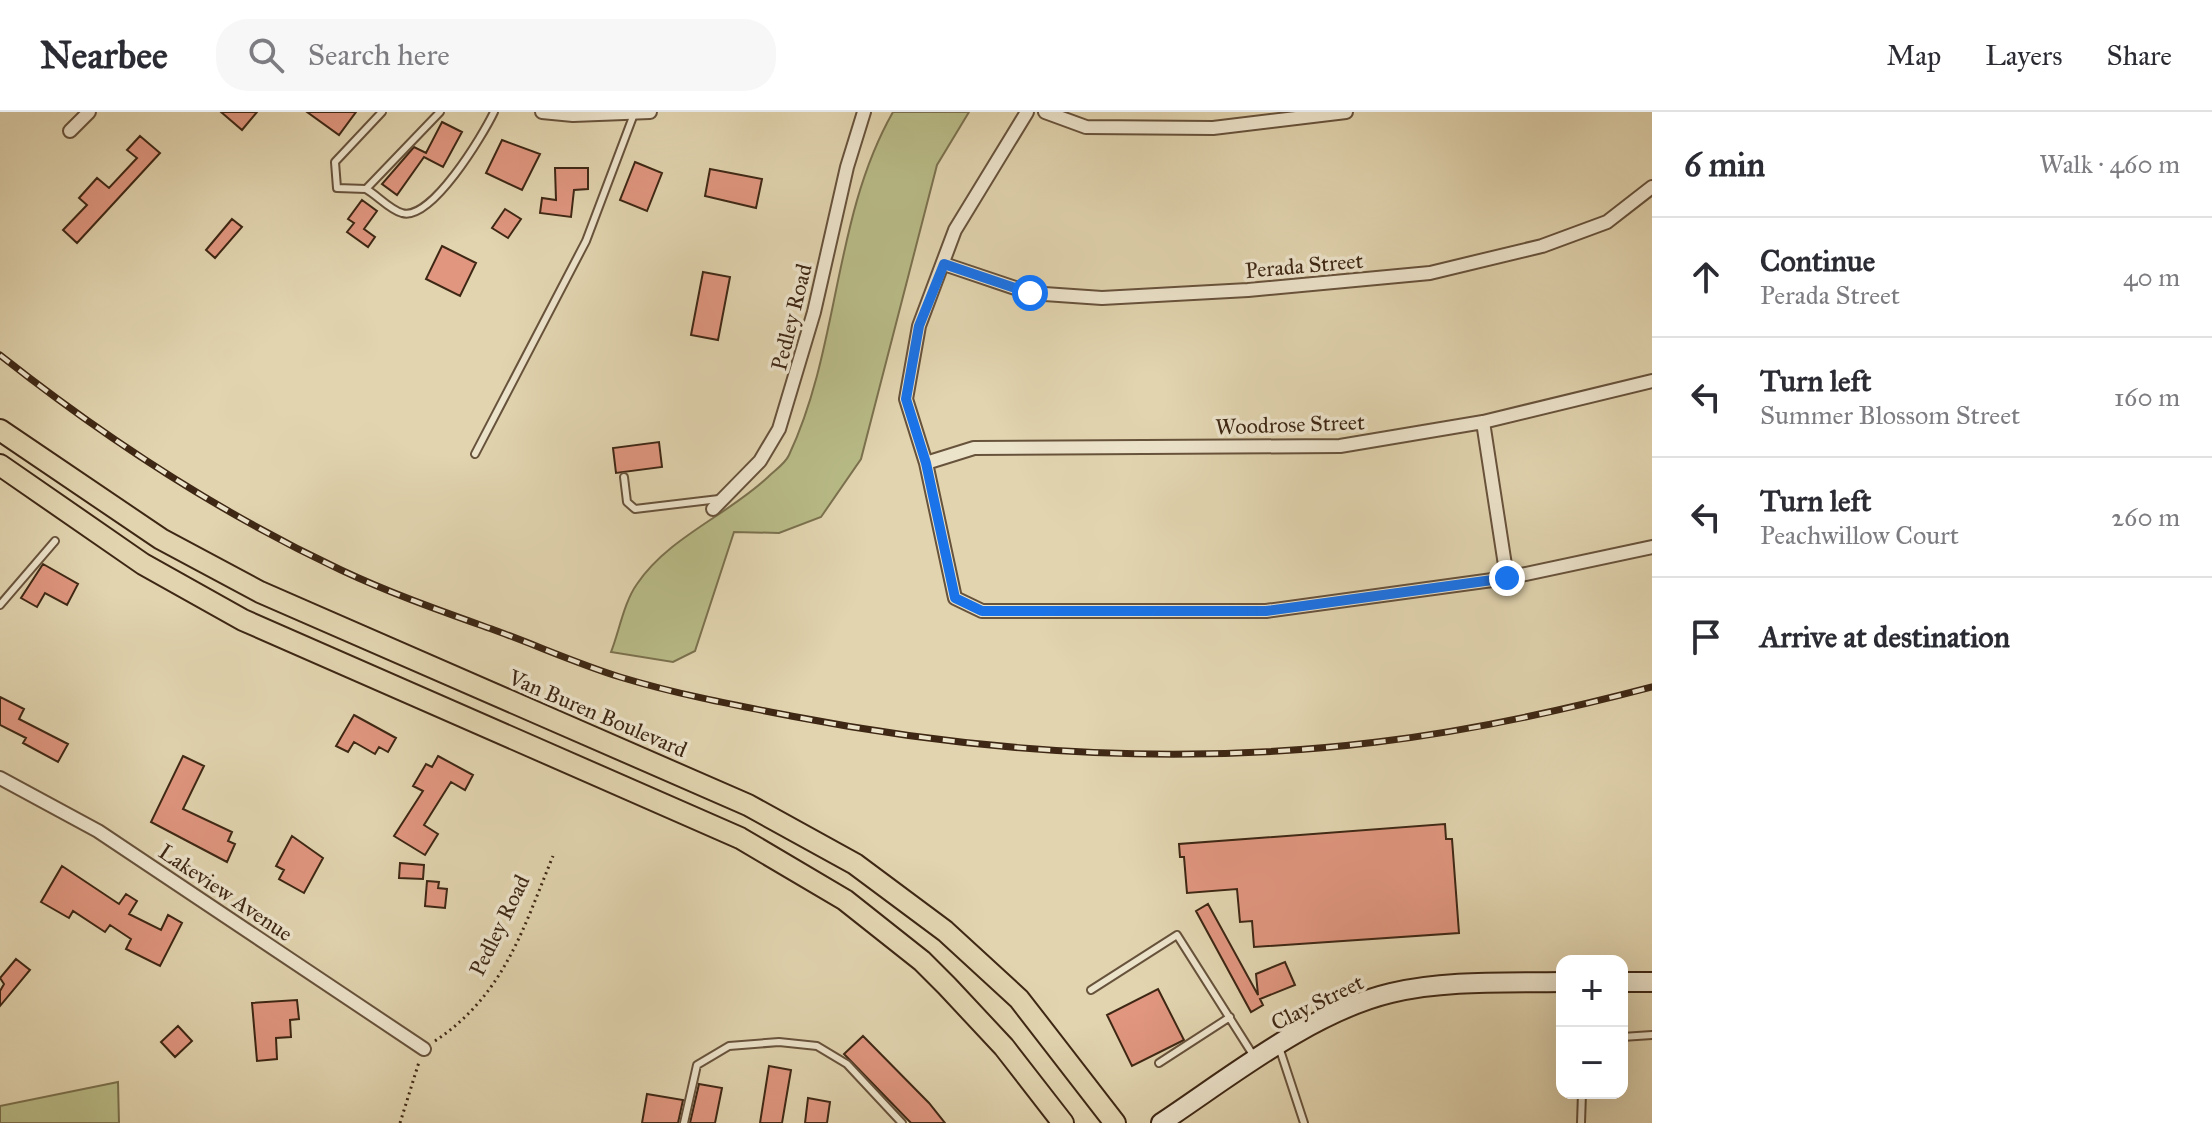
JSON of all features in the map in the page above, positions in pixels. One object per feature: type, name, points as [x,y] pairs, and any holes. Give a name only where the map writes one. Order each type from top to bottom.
[{"type":"main road","name":"Van Buren Boulevard","points":[[0,430],[161,539],[260,592],[734,798],[855,864],[945,931],[1019,999],[1115,1123]]},
{"type":"main road","points":[[0,465],[143,564],[243,620],[740,838],[845,900],[922,961],[947,986],[1004,1047],[1063,1123]]},
{"type":"main road","name":"Clay Street","points":[[1161,1123],[1278,1047],[1358,1004],[1389,994],[1445,985],[1556,982]]},
{"type":"main road","points":[[1628,982],[1652,982]]},
{"type":"street","points":[[70,131],[89,112]]},
{"type":"street","points":[[542,112],[573,115],[650,112]]},
{"type":"street","name":"Pedley Road","points":[[717,504],[760,461],[779,429],[814,312],[847,167],[864,112]]},
{"type":"street","points":[[1027,112],[955,230],[919,326],[906,399],[926,463],[955,598],[982,611],[1266,611],[1507,578],[1652,547]]},
{"type":"street","points":[[1045,112],[1086,127],[1213,128],[1346,112]]},
{"type":"street","name":"Perada Street","points":[[944,264],[1030,293],[1102,298],[1248,290],[1430,273],[1542,246],[1607,222],[1652,187]]},
{"type":"street","name":"Woodrose Street","points":[[926,463],[974,448],[1340,446],[1483,422],[1652,381]]},
{"type":"street","points":[[1483,422],[1507,578]]},
{"type":"street","name":"Lakeview Avenue","points":[[0,778],[98,831],[424,1049]]},
{"type":"lane","points":[[382,112],[335,162],[337,188],[366,189],[401,213],[413,214],[441,194],[494,112]]},
{"type":"lane","points":[[366,189],[440,112]]},
{"type":"lane","points":[[475,454],[586,241],[634,114]]},
{"type":"lane","points":[[624,477],[627,502],[635,509],[717,504]]},
{"type":"lane","points":[[0,605],[55,541]]},
{"type":"lane","points":[[1091,990],[1177,935],[1257,1060]]},
{"type":"lane","points":[[1159,1063],[1230,1017]]},
{"type":"lane","points":[[1628,1037],[1652,1035]]},
{"type":"lane","points":[[684,1123],[697,1065],[729,1046],[779,1042],[817,1046],[847,1064],[902,1123]]},
{"type":"lane","points":[[1278,1047],[1304,1123]]},
{"type":"lane","points":[[1581,1123],[1582,1099]]},
{"type":"path","name":"Pedley Road","points":[[424,1049],[462,1023],[499,980],[553,856]]},
{"type":"path","points":[[400,1123],[411,1081],[424,1049]]},
{"type":"green space","points":[[893,112],[969,112],[937,165],[861,459],[821,517],[779,533],[734,532],[695,651],[673,662],[611,652],[629,599],[650,567],[682,540],[752,491],[789,455],[806,414],[818,371],[859,195],[873,152]]},
{"type":"green space","points":[[118,1082],[119,1123],[0,1123],[0,1106]]},
{"type":"building","points":[[221,112],[257,112],[242,130]]},
{"type":"building","points":[[307,112],[356,112],[339,135]]},
{"type":"building","points":[[442,122],[462,132],[443,167],[424,157],[397,195],[382,184],[414,147],[426,153]]},
{"type":"building","points":[[140,136],[160,153],[77,243],[63,230],[87,205],[79,198],[97,178],[109,188],[137,158],[127,150]]},
{"type":"building","points":[[502,140],[540,154],[522,190],[486,173]]},
{"type":"building","points":[[635,162],[662,173],[647,211],[620,200]]},
{"type":"building","points":[[555,168],[588,168],[588,189],[574,190],[571,217],[540,213],[542,198],[556,200]]},
{"type":"building","points":[[710,169],[762,179],[756,208],[705,196]]},
{"type":"building","points":[[362,200],[377,211],[364,229],[375,237],[368,247],[347,232],[354,223],[348,219]]},
{"type":"building","points":[[505,209],[521,219],[508,238],[492,228]]},
{"type":"building","points":[[232,219],[242,227],[215,258],[206,250]]},
{"type":"building","points":[[442,246],[476,263],[460,296],[426,279]]},
{"type":"building","points":[[703,272],[730,277],[718,340],[691,335]]},
{"type":"building","points":[[659,442],[662,467],[616,473],[613,448]]},
{"type":"building","points":[[43,564],[78,584],[67,605],[45,593],[37,607],[21,598]]},
{"type":"building","points":[[0,697],[24,709],[19,719],[68,744],[58,762],[23,743],[26,738],[0,725]]},
{"type":"building","points":[[354,715],[396,738],[388,752],[379,747],[375,754],[354,742],[348,752],[336,746]]},
{"type":"building","points":[[183,756],[204,766],[183,809],[232,832],[228,841],[235,844],[227,862],[151,822]]},
{"type":"building","points":[[438,756],[473,775],[465,790],[451,782],[424,825],[438,834],[425,855],[394,836],[423,791],[413,786],[426,764],[432,767]]},
{"type":"building","points":[[1445,824],[1446,839],[1452,839],[1459,933],[1254,947],[1252,921],[1240,922],[1237,889],[1187,893],[1184,857],[1180,857],[1179,844]]},
{"type":"building","points":[[292,836],[323,858],[304,893],[279,879],[284,870],[276,866]]},
{"type":"building","points":[[400,863],[424,865],[423,879],[399,878]]},
{"type":"building","points":[[62,866],[119,904],[126,894],[137,901],[129,914],[161,930],[168,915],[182,923],[160,966],[126,949],[131,939],[110,925],[105,932],[73,911],[69,918],[41,902]]},
{"type":"building","points":[[427,881],[439,882],[438,888],[447,889],[445,908],[425,906]]},
{"type":"building","points":[[1208,904],[1258,995],[1256,974],[1285,962],[1295,985],[1260,999],[1263,1005],[1251,1012],[1196,911]]},
{"type":"building","points":[[16,959],[30,970],[0,1006],[0,991],[4,984],[0,978]]},
{"type":"building","points":[[1158,989],[1184,1040],[1132,1066],[1107,1015]]},
{"type":"building","points":[[297,1000],[299,1019],[290,1020],[291,1037],[276,1038],[277,1059],[257,1061],[252,1003]]},
{"type":"building","points":[[178,1026],[192,1041],[175,1057],[161,1042]]},
{"type":"building","points":[[863,1036],[945,1123],[911,1123],[844,1054]]},
{"type":"building","points":[[769,1066],[791,1070],[782,1123],[760,1123]]},
{"type":"building","points":[[699,1084],[722,1088],[715,1123],[690,1123]]},
{"type":"building","points":[[647,1094],[683,1100],[678,1123],[642,1123]]},
{"type":"building","points":[[808,1098],[830,1102],[827,1123],[805,1123]]},
{"type":"railway","points":[[0,355],[81,416],[164,472],[251,524],[341,570],[604,672],[662,689],[748,708],[863,729],[1009,747],[1083,752],[1230,753],[1377,742],[1446,732],[1550,712],[1652,687]]},
{"type":"route","points":[[1030,293],[944,264],[919,326],[906,399],[926,463],[955,598],[982,611],[1266,611],[1388,597],[1507,578]]}]
